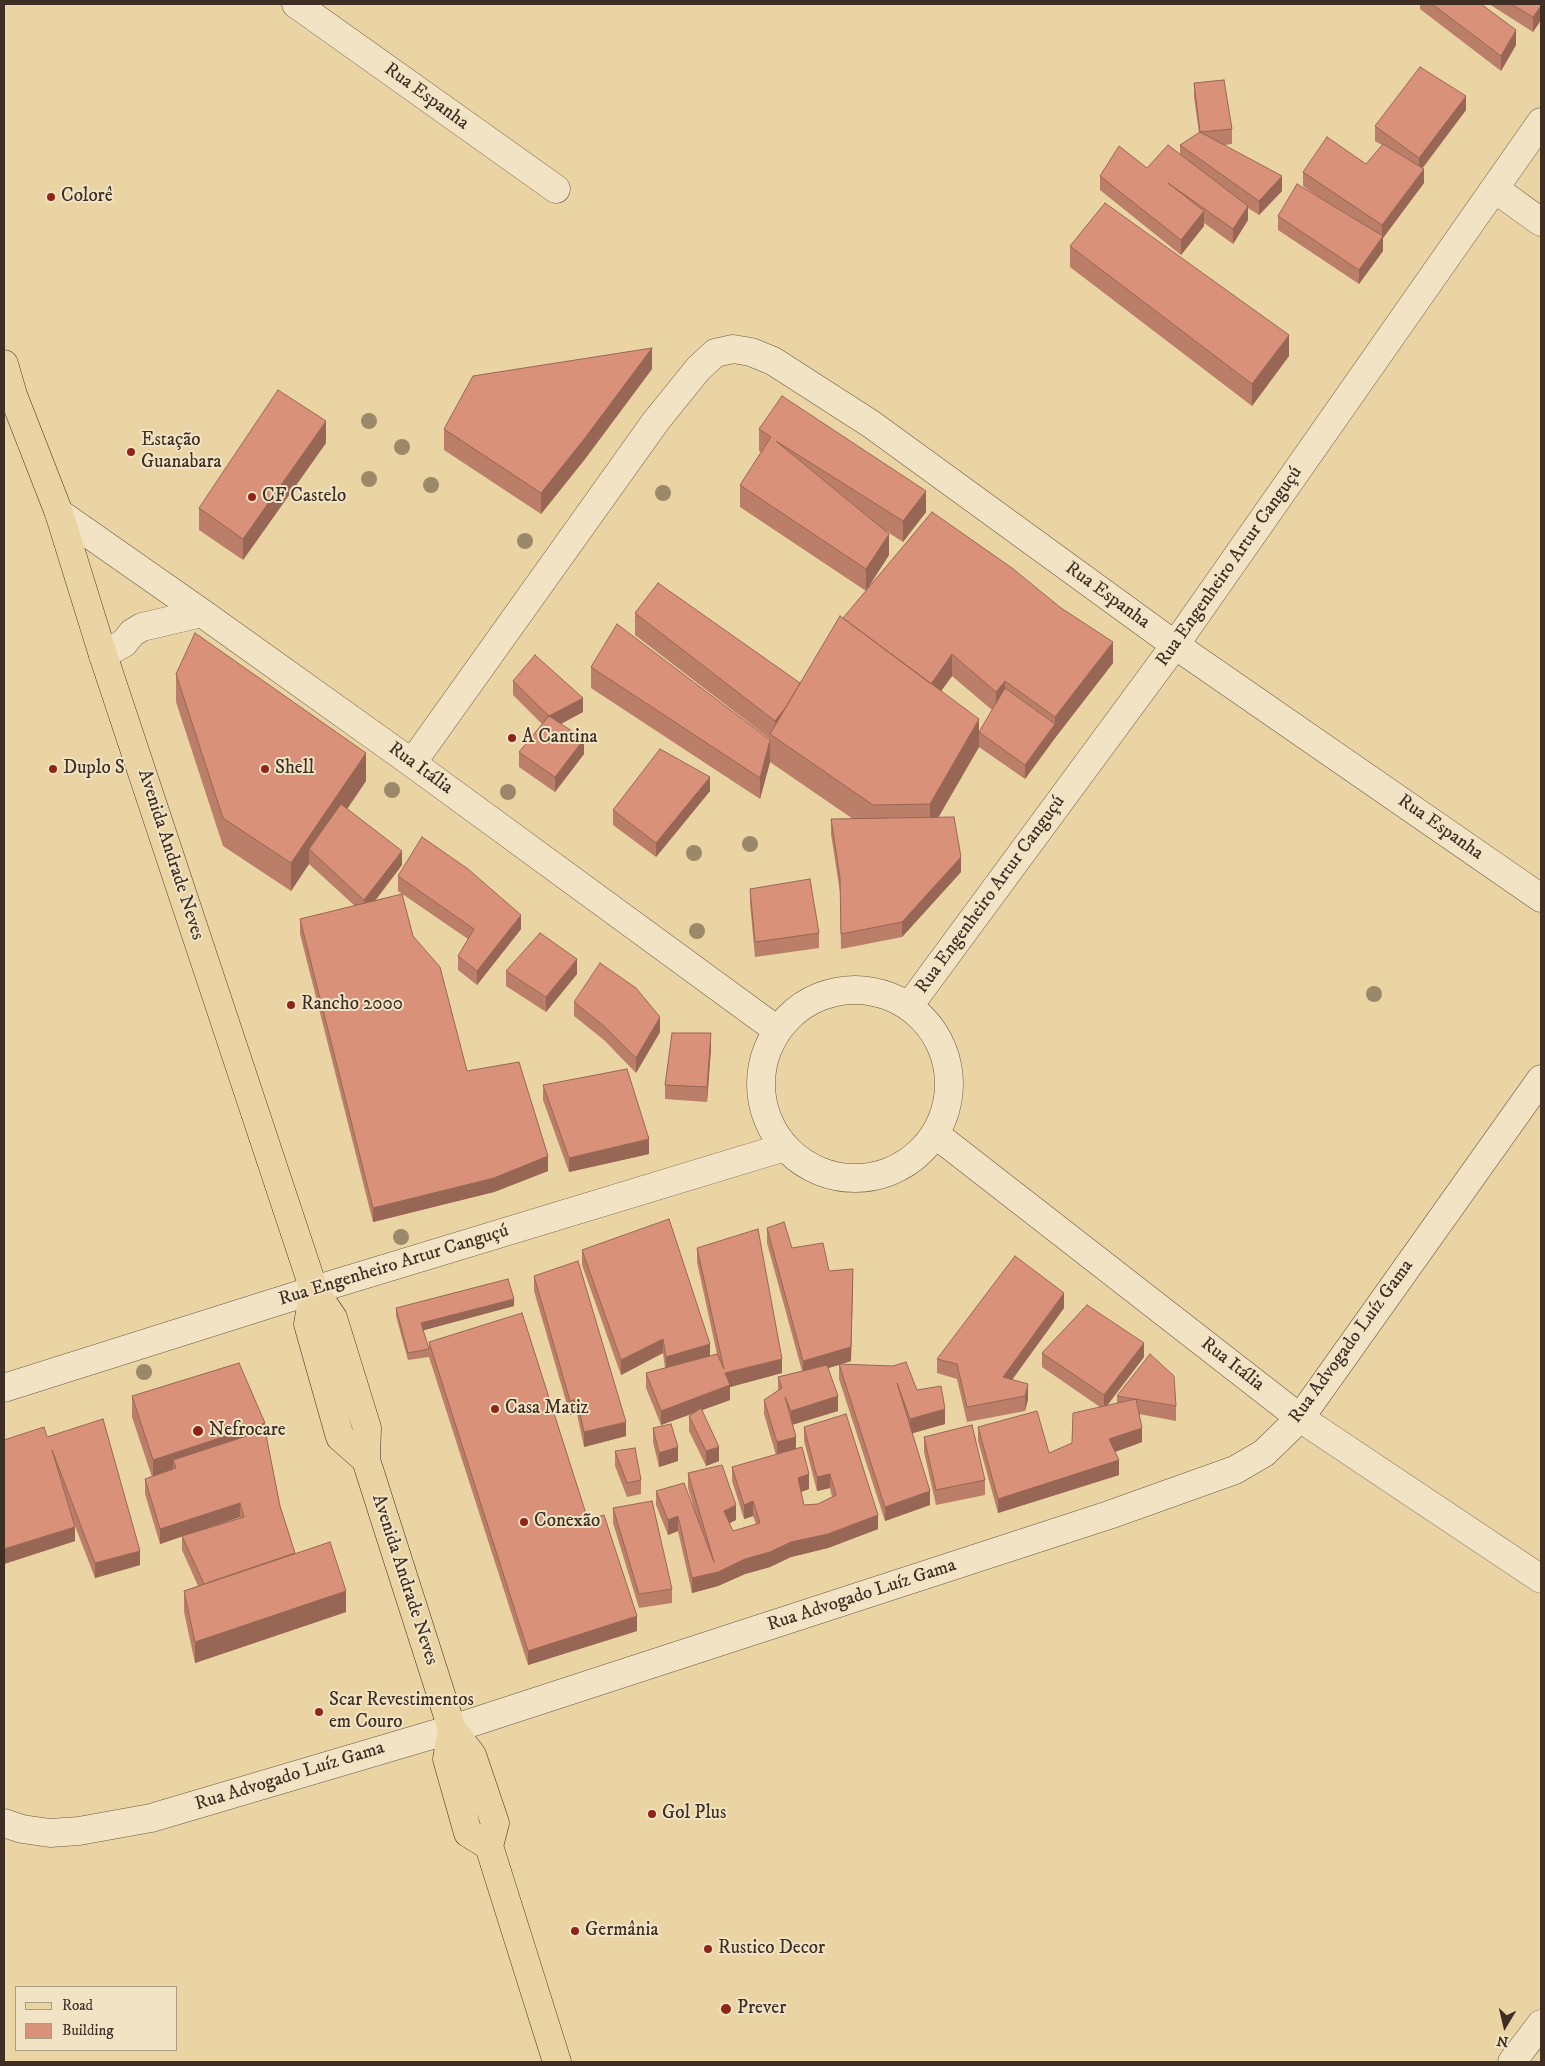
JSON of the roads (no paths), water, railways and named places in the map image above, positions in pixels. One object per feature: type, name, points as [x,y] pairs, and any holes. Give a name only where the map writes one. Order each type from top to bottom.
[{"type":"main road","name":"Avenida Andrade Neves","points":[[4,364],[9,402],[59,513],[103,656],[314,1290],[333,1318],[367,1428],[366,1460],[452,1729],[448,1759],[468,1833],[489,1846],[557,2062]]},
{"type":"street","name":"Rua Espanha","points":[[296,4],[556,190]]},
{"type":"street","name":"Rua Engenheiro Artur Canguçú","points":[[909,1006],[1176,645],[1541,122]]},
{"type":"street","points":[[1495,189],[1541,222]]},
{"type":"street","name":"Rua Espanha","points":[[412,763],[656,421],[698,369],[715,353],[732,349],[751,352],[774,361],[871,424],[1176,645],[1541,898]]},
{"type":"street","name":"Rua Itália","points":[[59,513],[412,763],[777,1030]]},
{"type":"street","points":[[103,656],[124,643],[132,633],[142,627],[202,613]]},
{"type":"street","points":[[863,990],[879,993],[909,1006],[930,1026],[944,1052],[950,1080],[946,1108],[935,1134],[916,1156],[892,1170],[864,1178],[835,1175],[808,1165],[785,1147],[771,1126],[763,1103],[761,1078],[766,1053],[777,1030],[794,1012],[815,999],[838,992],[863,990]]},
{"type":"street","name":"Rua Advogado Luíz Gama","points":[[4,1823],[22,1829],[50,1833],[79,1831],[151,1818],[452,1729],[1202,1484],[1235,1470],[1264,1453],[1300,1418],[1541,1078]]},
{"type":"street","name":"Rua Itália","points":[[935,1134],[1300,1418],[1541,1579]]},
{"type":"street","name":"Rua Engenheiro Artur Canguçú","points":[[4,1388],[314,1290],[785,1147]]},
{"type":"street","points":[[1512,2062],[1541,2024]]},
{"type":"place","name":"Colorê","points":[[51,197]]},
{"type":"place","name":"Estação Guanabara","points":[[131,452]]},
{"type":"place","name":"CF Castelo","points":[[252,497]]},
{"type":"place","name":"A Cantina","points":[[512,738]]},
{"type":"place","name":"Duplo S","points":[[53,769]]},
{"type":"place","name":"Shell","points":[[265,769]]},
{"type":"place","name":"Rancho 2000","points":[[291,1005]]},
{"type":"place","name":"Casa Matiz","points":[[495,1409]]},
{"type":"place","name":"Nefrocare","points":[[198,1431]]},
{"type":"place","name":"Conexão","points":[[524,1522]]},
{"type":"place","name":"Scar Revestimentos em Couro","points":[[319,1712]]},
{"type":"place","name":"Gol Plus","points":[[652,1814]]},
{"type":"place","name":"Germânia","points":[[575,1931]]},
{"type":"place","name":"Rustico Decor","points":[[708,1949]]},
{"type":"place","name":"Prever","points":[[726,2009]]}]
